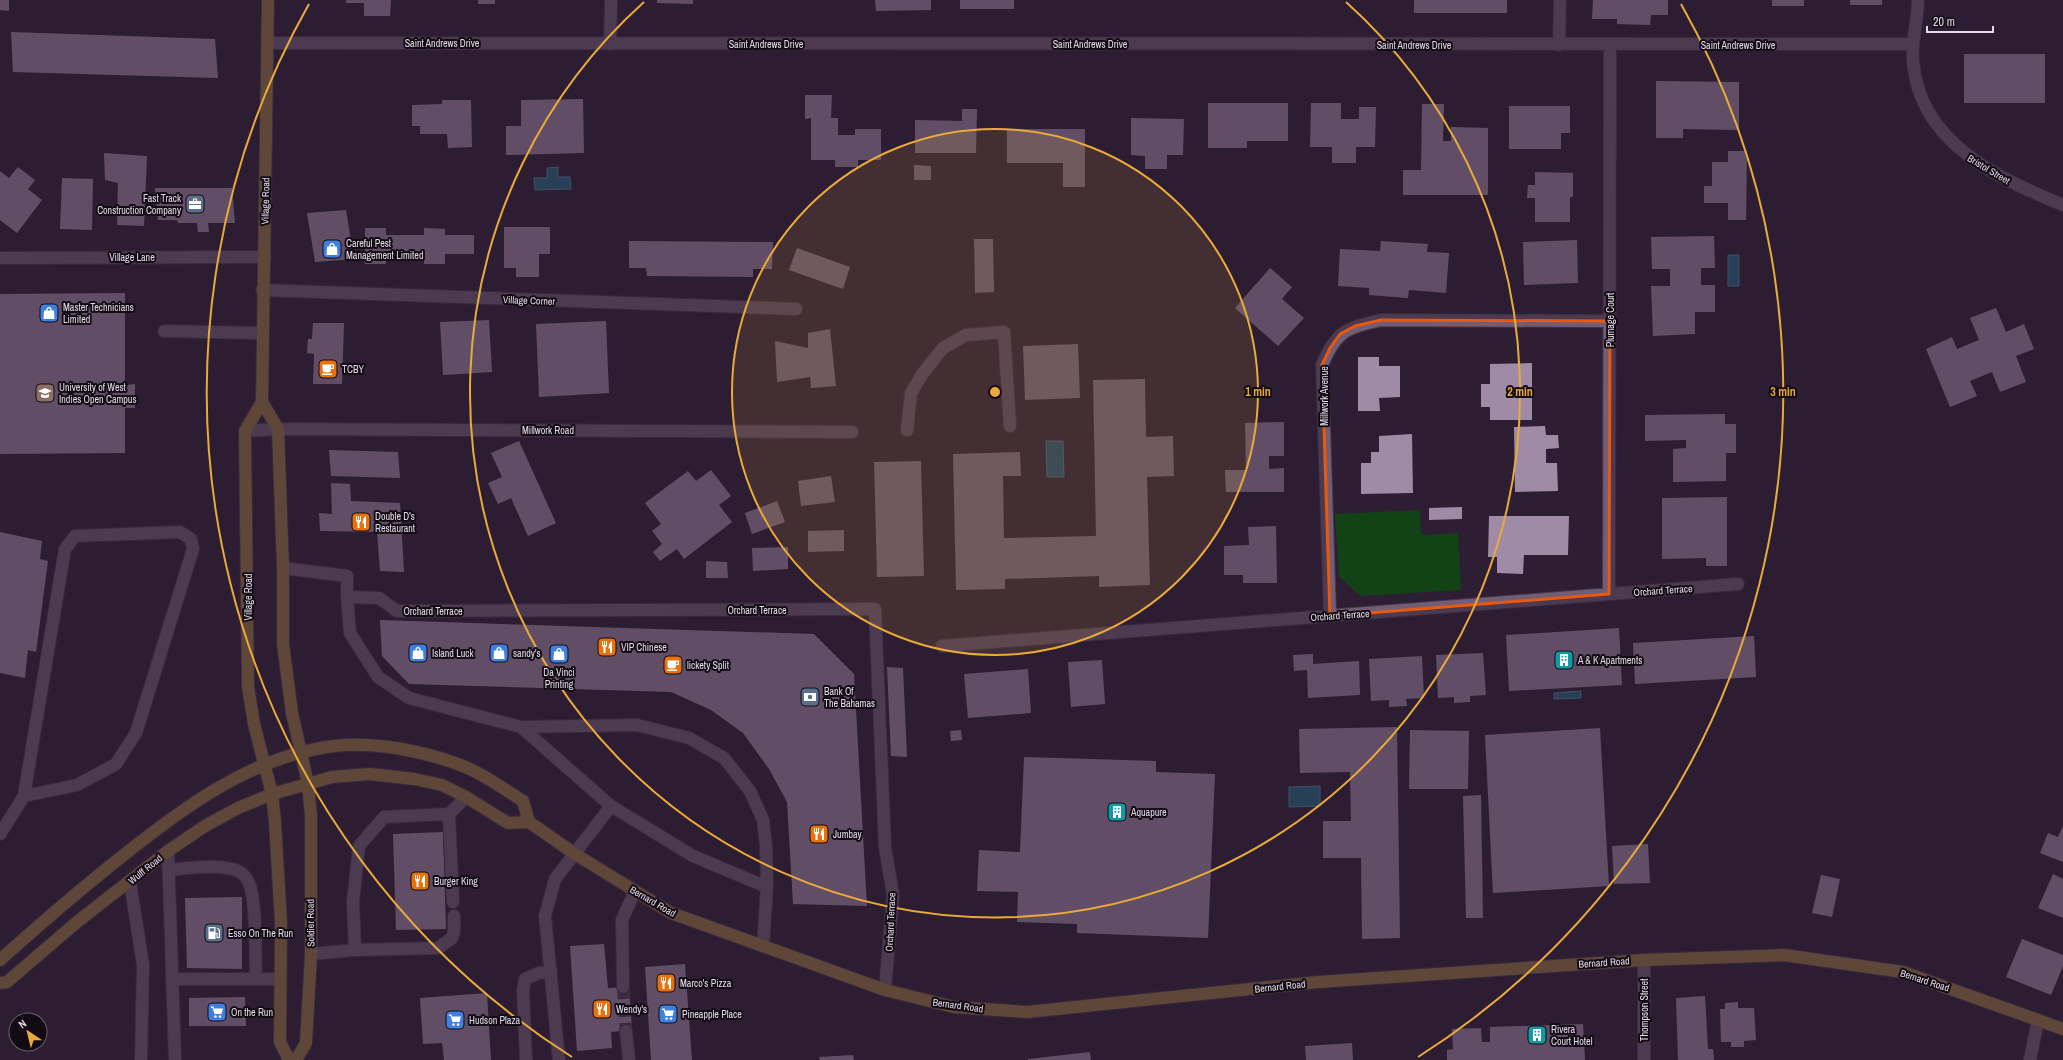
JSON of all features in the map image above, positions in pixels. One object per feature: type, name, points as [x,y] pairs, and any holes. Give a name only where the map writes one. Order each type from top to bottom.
[{"type":"main road","name":"Village Road","points":[[262,402],[262,290],[265,257],[268,0]]},
{"type":"main road","points":[[0,960],[66,902],[146,837],[194,802],[226,782],[265,765],[302,753],[345,745],[366,746],[412,751],[456,763],[483,776],[523,801],[529,822],[508,823],[466,797],[442,785],[414,779],[370,774],[351,774],[308,784],[302,753],[292,713],[284,651],[283,568],[278,429],[262,402],[245,431]]},
{"type":"main road","name":"Village Road","points":[[245,431],[248,687],[254,724],[272,794]]},
{"type":"main road","name":"Wulff Road","points":[[0,983],[7,982],[77,922],[168,851],[205,826],[231,812],[272,794],[308,784]]},
{"type":"main road","name":"Soldier Road","points":[[296,1060],[306,1043],[311,954],[309,881],[311,816],[308,784]]},
{"type":"main road","points":[[272,794],[281,923],[280,1042],[289,1060]]},
{"type":"main road","name":"Bernard Road","points":[[529,822],[575,854],[671,913],[885,990],[954,1006],[1026,1012],[1318,982],[1644,960],[1784,955],[1903,972],[2063,1029]]},
{"type":"street","points":[[610,44],[611,0]]},
{"type":"street","points":[[1559,45],[1560,0]]},
{"type":"street","name":"Bristol Street","points":[[1918,0],[1913,44],[1913,59],[1918,87],[1929,111],[1944,133],[1963,153],[1986,169],[2018,186],[2063,205]]},
{"type":"street","name":"Saint Andrews Drive","points":[[268,43],[1559,45],[1913,44]]},
{"type":"street","name":"Plumage Court","points":[[1609,594],[1610,45]]},
{"type":"street","name":"Village Lane","points":[[0,258],[265,257]]},
{"type":"street","name":"Village Corner","points":[[262,290],[796,309]]},
{"type":"street","name":"Millwork Avenue","points":[[1330,616],[1322,365],[1330,348],[1340,334],[1356,326],[1381,320],[1610,321]]},
{"type":"street","points":[[164,331],[262,333]]},
{"type":"street","points":[[907,430],[911,393],[922,373],[943,348],[966,335],[1004,332],[1010,426]]},
{"type":"street","name":"Millwork Road","points":[[245,431],[278,429],[852,432]]},
{"type":"street","points":[[0,834],[24,796],[65,549],[68,543],[75,536],[180,532],[191,539],[194,550],[136,734],[116,764],[77,785],[24,796]]},
{"type":"street","points":[[283,568],[347,576],[350,633],[378,677],[409,698],[521,727],[637,725],[689,738],[724,758],[750,791],[763,820],[766,845],[766,887],[763,946]]},
{"type":"street","name":"Orchard Terrace","points":[[942,646],[1738,584]]},
{"type":"street","name":"Orchard Terrace","points":[[347,597],[379,598],[397,611],[875,609],[885,847],[893,895],[885,990]]},
{"type":"street","points":[[521,727],[611,806],[693,856],[766,887]]},
{"type":"street","points":[[355,950],[353,902],[359,846],[384,817],[449,814],[466,797]]},
{"type":"street","points":[[559,1060],[552,971],[544,916],[555,879],[611,806]]},
{"type":"street","points":[[449,814],[453,902]]},
{"type":"street","points":[[168,851],[175,1060]]},
{"type":"street","points":[[168,870],[204,867],[237,870],[244,875],[249,882],[252,897],[256,978]]},
{"type":"street","points":[[130,882],[143,965],[141,1060]]},
{"type":"street","points":[[622,987],[622,920],[635,891]]},
{"type":"street","points":[[311,954],[355,950],[438,948],[452,938],[454,932],[454,916]]},
{"type":"street","name":"Thompson Street","points":[[1644,960],[1644,1060]]},
{"type":"street","points":[[526,1060],[522,991],[525,979],[539,973],[552,971]]},
{"type":"street","points":[[172,979],[280,978]]},
{"type":"street","points":[[2030,1060],[2038,1020]]},
{"type":"street","points":[[626,1031],[629,1060]]},
{"type":"highlighted area","points":[[1381,320],[1610,321],[1609,594],[1330,616],[1322,365],[1330,348],[1340,334],[1355,326]]},
{"type":"green space","points":[[1420,510],[1421,535],[1458,533],[1461,590],[1360,596],[1339,576],[1335,514]]},
{"type":"water","points":[[558,167],[558,177],[570,177],[571,189],[535,190],[534,178],[547,178],[547,168]]},
{"type":"water","points":[[1728,255],[1739,255],[1739,286],[1728,286]]},
{"type":"water","points":[[1046,441],[1063,441],[1064,477],[1047,477]]},
{"type":"water","points":[[1581,691],[1581,698],[1554,699],[1554,693]]},
{"type":"water","points":[[1320,786],[1320,806],[1289,807],[1289,787]]},
{"type":"building","points":[[0,0],[9,0],[9,11],[0,10]]},
{"type":"building","points":[[346,0],[391,0],[390,16],[364,16],[364,3],[346,3]]},
{"type":"building","points":[[478,0],[495,0],[495,4],[478,4]]},
{"type":"building","points":[[657,0],[693,0],[693,4],[657,3]]},
{"type":"building","points":[[875,0],[931,0],[931,10],[876,11]]},
{"type":"building","points":[[960,0],[1014,0],[1014,9],[960,9]]},
{"type":"building","points":[[1414,0],[1507,0],[1507,13],[1414,13]]},
{"type":"building","points":[[1593,0],[1668,0],[1668,15],[1651,15],[1650,25],[1617,24],[1617,19],[1592,19]]},
{"type":"building","points":[[1772,0],[1804,0],[1804,6],[1772,6]]},
{"type":"building","points":[[1850,0],[1882,0],[1882,5],[1850,5]]},
{"type":"building","points":[[11,32],[215,39],[218,78],[13,72]]},
{"type":"building","points":[[1964,54],[2045,54],[2045,103],[1964,103]]},
{"type":"building","points":[[1656,81],[1739,82],[1739,130],[1683,129],[1683,138],[1656,138]]},
{"type":"building","points":[[805,95],[832,95],[831,118],[838,118],[838,135],[855,135],[855,129],[881,129],[881,160],[858,160],[858,167],[835,167],[835,160],[811,160],[811,118],[805,119]]},
{"type":"building","points":[[583,99],[584,153],[506,155],[506,126],[521,126],[521,100]]},
{"type":"building","points":[[442,100],[471,100],[472,147],[448,148],[447,134],[420,134],[420,126],[412,126],[412,105],[442,104]]},
{"type":"building","points":[[1208,103],[1288,103],[1288,141],[1247,141],[1247,148],[1208,148]]},
{"type":"building","points":[[1311,103],[1341,103],[1341,119],[1359,119],[1359,107],[1376,107],[1375,147],[1356,147],[1356,163],[1332,163],[1332,147],[1310,147]]},
{"type":"building","points":[[1422,104],[1444,104],[1443,141],[1451,141],[1451,127],[1488,128],[1488,195],[1403,195],[1403,170],[1421,170]]},
{"type":"building","points":[[1509,106],[1570,106],[1570,133],[1561,133],[1561,149],[1509,149]]},
{"type":"building","points":[[962,109],[977,109],[976,153],[915,153],[915,120],[962,121]]},
{"type":"building","points":[[1131,118],[1184,119],[1183,155],[1167,155],[1167,169],[1145,169],[1145,156],[1131,155]]},
{"type":"building","points":[[1007,129],[1085,129],[1085,187],[1063,187],[1063,163],[1007,163]]},
{"type":"building","points":[[1728,151],[1747,151],[1746,220],[1728,220],[1728,203],[1704,203],[1704,186],[1712,186],[1712,162],[1728,162]]},
{"type":"building","points":[[104,153],[147,156],[144,226],[117,225],[118,183],[105,180]]},
{"type":"building","points":[[914,165],[931,166],[931,180],[914,180]]},
{"type":"building","points":[[18,167],[35,180],[28,189],[42,200],[17,233],[0,220],[0,171],[9,178]]},
{"type":"building","points":[[1535,172],[1573,173],[1573,197],[1570,197],[1570,222],[1535,222],[1535,198],[1527,198],[1528,185],[1535,185]]},
{"type":"building","points":[[62,178],[93,179],[92,230],[60,229]]},
{"type":"building","name":"Fast Track Construction Company","points":[[155,188],[232,188],[235,223],[208,223],[209,232],[198,232],[197,223],[178,223],[177,220],[158,220]]},
{"type":"building","points":[[346,210],[354,259],[315,262],[307,213]]},
{"type":"building","points":[[504,227],[550,227],[550,254],[539,254],[539,277],[516,277],[516,268],[504,268]]},
{"type":"building","points":[[365,228],[386,228],[386,235],[424,235],[424,228],[445,229],[445,235],[474,235],[474,254],[445,254],[445,264],[424,264],[424,257],[386,257],[386,264],[365,264]]},
{"type":"building","points":[[1714,236],[1715,268],[1701,268],[1701,285],[1715,285],[1715,312],[1695,312],[1695,334],[1653,336],[1651,286],[1670,286],[1670,269],[1652,269],[1651,237]]},
{"type":"building","points":[[974,239],[993,239],[994,292],[975,293]]},
{"type":"building","points":[[1577,240],[1578,283],[1524,285],[1523,242]]},
{"type":"building","points":[[629,241],[773,242],[772,269],[753,269],[753,277],[647,276],[646,268],[629,268]]},
{"type":"building","points":[[1381,241],[1428,244],[1427,252],[1449,253],[1446,293],[1409,290],[1408,298],[1369,295],[1369,288],[1338,286],[1340,249],[1380,251]]},
{"type":"building","points":[[797,248],[850,267],[843,289],[789,270]]},
{"type":"building","points":[[1270,268],[1292,287],[1282,299],[1304,318],[1278,346],[1235,308]]},
{"type":"building","points":[[125,293],[125,385],[135,384],[135,408],[125,408],[125,453],[0,454],[0,294]]},
{"type":"building","points":[[1996,308],[2006,332],[2024,324],[2034,349],[2016,356],[2026,382],[2000,392],[1992,372],[1970,381],[1977,396],[1950,407],[1926,349],[1952,337],[1957,349],[1979,340],[1970,318]]},
{"type":"building","points":[[489,320],[492,372],[443,375],[440,322]]},
{"type":"building","points":[[606,321],[609,393],[539,397],[536,324]]},
{"type":"building","name":"TCBY","points":[[313,323],[344,323],[342,384],[313,384],[314,354],[307,353],[308,339],[312,339]]},
{"type":"building","points":[[830,329],[836,386],[811,388],[810,377],[777,382],[775,341],[808,348],[808,333]]},
{"type":"building","points":[[1078,344],[1080,398],[1025,400],[1023,346]]},
{"type":"building","points":[[1358,357],[1379,357],[1379,366],[1400,366],[1400,397],[1379,398],[1380,411],[1358,411]]},
{"type":"building","points":[[1532,363],[1532,420],[1490,420],[1490,407],[1481,407],[1481,384],[1490,384],[1490,364]]},
{"type":"building","points":[[1145,379],[1146,437],[1173,436],[1174,476],[1147,477],[1150,585],[1099,587],[1099,576],[1005,579],[1005,589],[956,590],[953,454],[1020,452],[1021,476],[1003,476],[1004,538],[1096,536],[1093,380]]},
{"type":"building","points":[[1725,414],[1725,424],[1736,424],[1736,453],[1726,453],[1726,481],[1673,482],[1673,449],[1686,448],[1686,440],[1645,441],[1645,415]]},
{"type":"building","points":[[1284,422],[1284,456],[1269,456],[1269,469],[1284,468],[1284,492],[1226,492],[1225,470],[1246,470],[1245,423]]},
{"type":"building","points":[[1545,426],[1546,435],[1558,435],[1559,448],[1546,449],[1546,463],[1557,463],[1558,491],[1515,492],[1514,427]]},
{"type":"building","points":[[1412,434],[1413,493],[1361,494],[1361,463],[1371,463],[1371,452],[1379,452],[1379,436]]},
{"type":"building","points":[[519,441],[556,523],[528,536],[511,498],[498,504],[488,483],[502,477],[491,453]]},
{"type":"building","points":[[329,450],[398,452],[400,478],[331,476]]},
{"type":"building","points":[[921,461],[924,576],[877,577],[874,462]]},
{"type":"building","points":[[711,470],[731,496],[719,505],[732,522],[684,559],[677,549],[660,561],[653,552],[662,544],[652,531],[661,524],[645,503],[688,471],[696,481]]},
{"type":"building","points":[[831,476],[835,502],[801,506],[798,481]]},
{"type":"building","name":"Double D's Restaurant","points":[[331,483],[350,484],[351,501],[400,503],[404,572],[380,571],[377,532],[320,531],[319,513],[332,514]]},
{"type":"building","points":[[1727,497],[1727,566],[1706,566],[1706,558],[1662,559],[1662,498]]},
{"type":"building","points":[[777,501],[785,522],[752,534],[745,513]]},
{"type":"building","points":[[1462,507],[1462,519],[1429,520],[1429,508]]},
{"type":"building","points":[[1489,516],[1569,516],[1568,555],[1524,555],[1523,574],[1497,573],[1497,557],[1488,557]]},
{"type":"building","points":[[1276,526],[1277,583],[1243,583],[1243,575],[1224,575],[1224,546],[1249,545],[1248,527]]},
{"type":"building","points":[[844,530],[844,551],[808,552],[808,531]]},
{"type":"building","points":[[0,532],[42,541],[40,559],[48,561],[36,652],[28,650],[25,678],[0,673]]},
{"type":"building","points":[[788,547],[788,569],[753,571],[752,548]]},
{"type":"building","points":[[706,561],[727,562],[728,578],[706,578]]},
{"type":"building","points":[[380,620],[814,634],[854,674],[867,906],[793,904],[787,802],[769,769],[743,733],[711,710],[671,692],[409,684],[382,656]]},
{"type":"building","name":"A & K Apartments","points":[[1619,628],[1622,685],[1509,691],[1506,635]]},
{"type":"building","points":[[1754,636],[1756,677],[1635,684],[1633,643]]},
{"type":"building","points":[[1483,653],[1486,695],[1470,696],[1470,702],[1454,703],[1454,697],[1438,698],[1436,655]]},
{"type":"building","points":[[1313,654],[1313,664],[1359,661],[1360,695],[1308,698],[1307,670],[1294,671],[1293,655]]},
{"type":"building","points":[[1422,656],[1424,698],[1406,699],[1407,706],[1389,707],[1389,700],[1371,701],[1369,659]]},
{"type":"building","points":[[1102,660],[1105,704],[1071,707],[1068,662]]},
{"type":"building","points":[[887,667],[903,668],[907,757],[891,756]]},
{"type":"building","points":[[1028,669],[1031,713],[968,718],[964,674]]},
{"type":"building","points":[[1397,727],[1400,938],[1362,939],[1361,858],[1323,858],[1323,821],[1351,821],[1350,772],[1300,773],[1299,729]]},
{"type":"building","points":[[1600,728],[1609,886],[1493,893],[1485,735]]},
{"type":"building","points":[[961,730],[962,740],[951,741],[950,731]]},
{"type":"building","points":[[1410,730],[1469,731],[1468,789],[1409,789]]},
{"type":"building","name":"Aquapure","points":[[1024,757],[1156,761],[1156,772],[1215,774],[1208,938],[1077,933],[1077,924],[1017,922],[1018,892],[977,891],[979,850],[1020,852]]},
{"type":"building","points":[[1481,795],[1483,918],[1466,918],[1463,796]]},
{"type":"building","points":[[2063,826],[2063,862],[2040,853],[2048,833],[2058,837]]},
{"type":"building","name":"Burger King","points":[[443,832],[446,929],[396,930],[393,834]]},
{"type":"building","points":[[1648,844],[1650,883],[1614,884],[1612,846]]},
{"type":"building","points":[[2053,874],[2063,879],[2063,918],[2038,908]]},
{"type":"building","points":[[1821,875],[1840,879],[1832,917],[1812,913]]},
{"type":"building","name":"Esso On The Run","points":[[242,897],[242,969],[187,968],[185,898]]},
{"type":"building","points":[[2022,939],[2063,955],[2063,966],[2051,995],[2006,977]]},
{"type":"building","name":"Wendy's","points":[[604,944],[608,988],[629,987],[632,1030],[611,1032],[612,1048],[577,1051],[570,946]]},
{"type":"building","name":"Pineapple Place","points":[[685,964],[692,1060],[651,1060],[645,967]]},
{"type":"building","name":"Hudson Plaza","points":[[487,993],[491,1060],[444,1060],[442,1043],[423,1044],[420,998]]},
{"type":"building","points":[[1705,996],[1708,1049],[1713,1049],[1714,1060],[1678,1060],[1676,998]]},
{"type":"building","name":"On the Run","points":[[245,997],[246,1026],[189,1026],[189,998]]},
{"type":"building","points":[[1738,1002],[1738,1008],[1754,1008],[1756,1040],[1744,1041],[1744,1047],[1731,1047],[1731,1042],[1721,1042],[1720,1009],[1725,1009],[1725,1003]]},
{"type":"building","name":"Rivera Court Hotel","points":[[1583,1024],[1585,1060],[1447,1060],[1447,1050],[1453,1049],[1452,1029],[1481,1028],[1482,1042],[1490,1042],[1490,1027]]},
{"type":"building","points":[[1352,1043],[1353,1060],[1306,1060],[1305,1046]]},
{"type":"building","points":[[1090,1052],[1091,1060],[1028,1060],[1028,1059]]},
{"type":"building","points":[[853,1055],[854,1060],[820,1060],[819,1057]]},
{"type":"tunnel","points":[[623,987],[626,1031]]},
{"type":"place","name":"Fast Track Construction Company","points":[[195,204]]},
{"type":"place","name":"Careful Pest Management Limited","points":[[332,249]]},
{"type":"place","name":"Master Technicians Limited","points":[[49,313]]},
{"type":"place","name":"TCBY","points":[[328,369]]},
{"type":"place","name":"University of West Indies Open Campus","points":[[45,393]]},
{"type":"place","name":"Double D's Restaurant","points":[[361,522]]},
{"type":"place","name":"VIP Chinese","points":[[607,647]]},
{"type":"place","name":"Island Luck","points":[[418,653]]},
{"type":"place","name":"sandy's","points":[[499,653]]},
{"type":"place","name":"Da Vinci Printing","points":[[559,654]]},
{"type":"place","name":"A & K Apartments","points":[[1564,660]]},
{"type":"place","name":"lickety Split","points":[[673,665]]},
{"type":"place","name":"Bank Of The Bahamas","points":[[810,697]]},
{"type":"place","name":"Aquapure","points":[[1117,812]]},
{"type":"place","name":"Jumbay","points":[[819,834]]},
{"type":"place","name":"Burger King","points":[[420,881]]},
{"type":"place","name":"Esso On The Run","points":[[214,933]]},
{"type":"place","name":"Marco's Pizza","points":[[666,983]]},
{"type":"place","name":"Wendy's","points":[[602,1009]]},
{"type":"place","name":"On the Run","points":[[217,1012]]},
{"type":"place","name":"Pineapple Place","points":[[668,1014]]},
{"type":"place","name":"Hudson Plaza","points":[[455,1020]]},
{"type":"place","name":"Rivera Court Hotel","points":[[1537,1035]]}]
